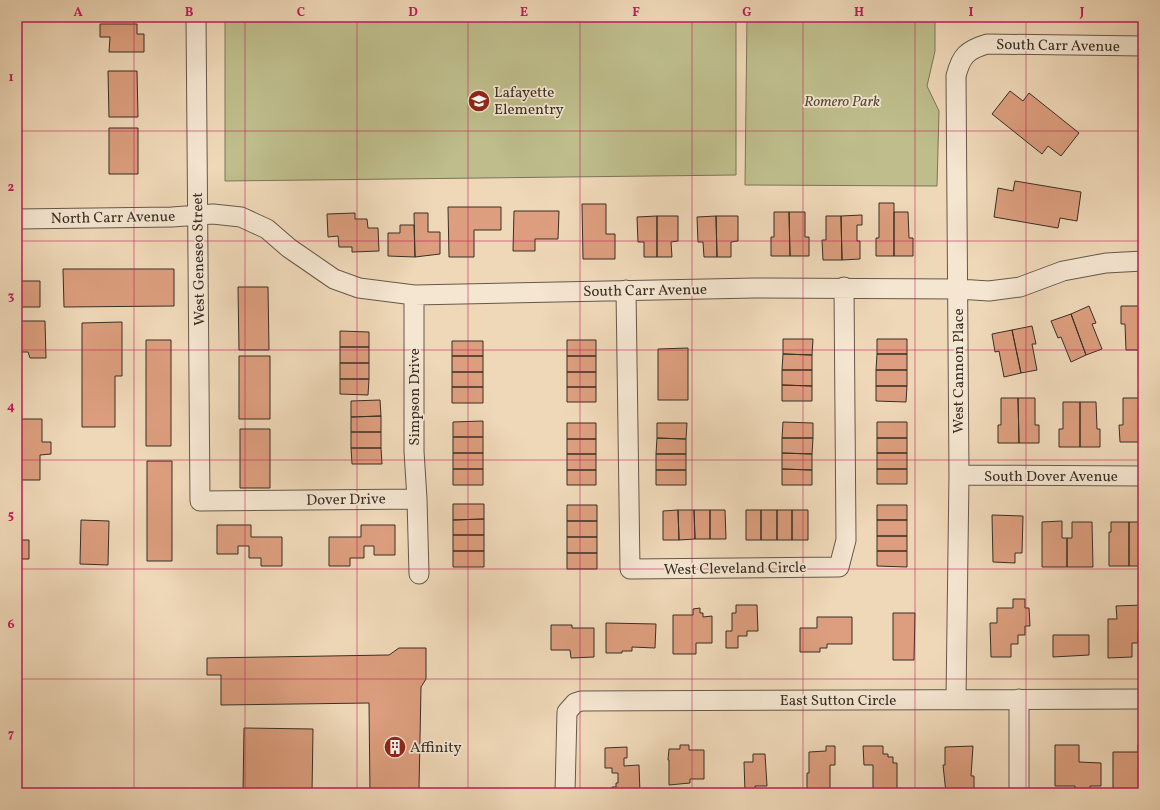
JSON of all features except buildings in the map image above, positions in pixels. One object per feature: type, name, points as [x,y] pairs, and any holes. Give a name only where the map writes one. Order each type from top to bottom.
[{"type":"street","name":"West Geneseo Street","points":[[196,17],[200,501]]},
{"type":"street","name":"South Carr Avenue","points":[[973,48],[987,44],[1143,46]]},
{"type":"street","name":"West Cannon Place","points":[[956,699],[959,475],[956,76],[960,62],[973,48]]},
{"type":"street","name":"North Carr Avenue","points":[[17,218],[213,214],[241,217],[267,229],[289,248],[334,279]]},
{"type":"street","name":"South Carr Avenue","points":[[334,279],[359,288],[414,295],[844,287],[989,291],[1020,287],[1063,271],[1106,263],[1143,261]]},
{"type":"street","name":"West Cleveland Circle","points":[[626,290],[630,569],[839,567],[846,540],[844,287]]},
{"type":"street","name":"Simpson Drive","points":[[414,295],[414,451],[417,499]]},
{"type":"street","name":"South Dover Avenue","points":[[959,475],[1143,476]]},
{"type":"street","name":"Dover Drive","points":[[200,501],[417,499]]},
{"type":"street","points":[[417,499],[419,574]]},
{"type":"street","points":[[1019,699],[1019,793]]},
{"type":"street","name":"East Sutton Circle","points":[[565,793],[565,742],[567,712],[575,703],[581,701],[1143,699]]},
{"type":"green space","name":"Lafayette Elementry","points":[[225,17],[736,17],[736,175],[225,181]]},
{"type":"green space","name":"Romero Park","points":[[747,17],[935,17],[935,51],[927,86],[939,111],[937,186],[745,185]]},
{"type":"place","name":"Lafayette Elementry","points":[[479,101]]},
{"type":"place","name":"Affinity","points":[[395,747]]}]
